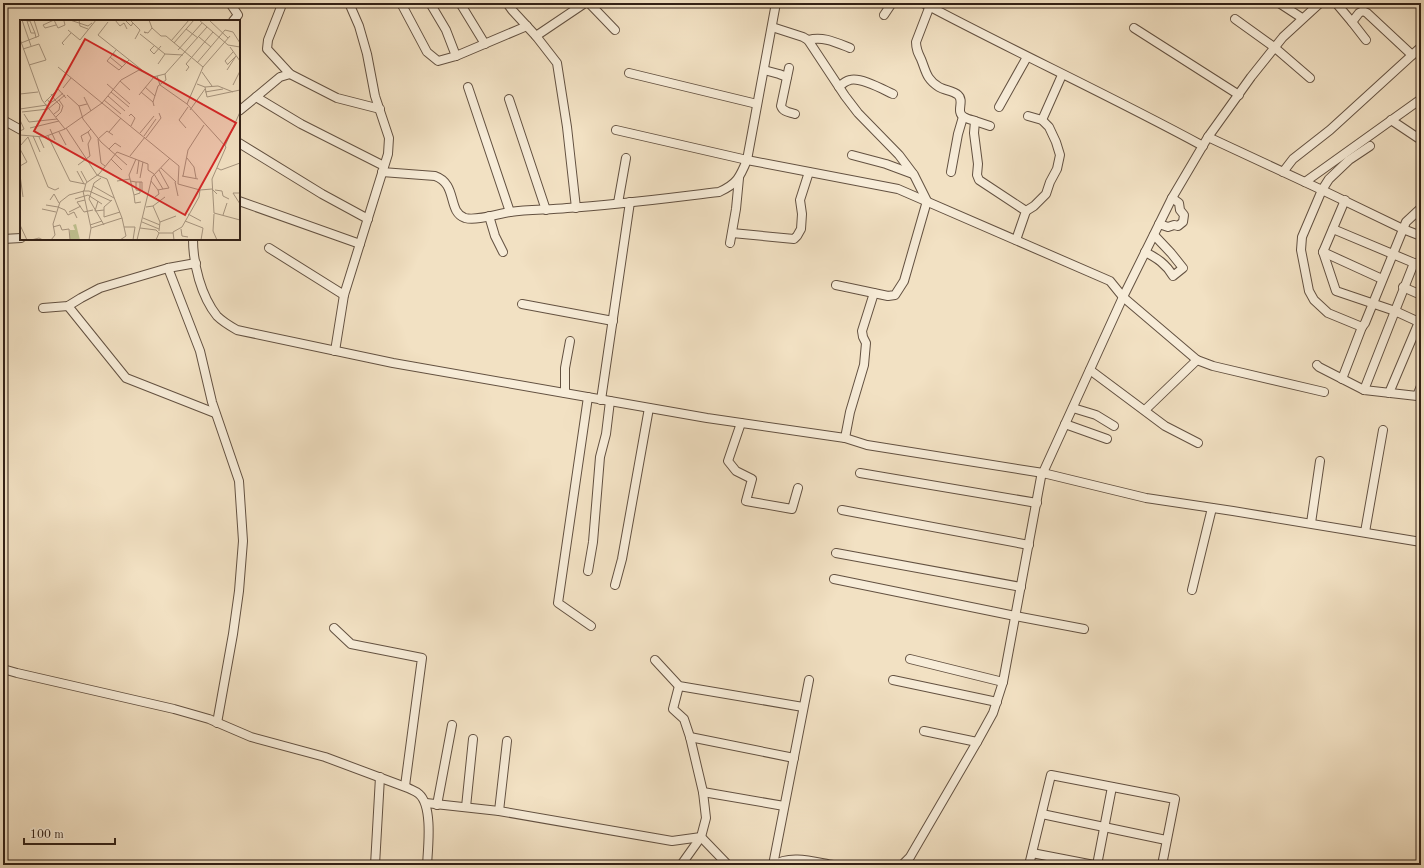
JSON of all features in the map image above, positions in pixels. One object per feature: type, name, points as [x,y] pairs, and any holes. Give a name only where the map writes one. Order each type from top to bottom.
[{"type":"street","points":[[230,3],[238,15],[234,20]]},
{"type":"street","points":[[335,351],[344,295],[388,154],[389,138],[376,96],[359,26],[349,3]]},
{"type":"street","points":[[405,3],[402,5],[427,52],[438,61],[456,56],[527,26]]},
{"type":"street","points":[[430,3],[446,30],[456,56]]},
{"type":"street","points":[[460,3],[485,44]]},
{"type":"street","points":[[507,3],[557,63],[567,127],[576,208]]},
{"type":"street","points":[[536,36],[585,3]]},
{"type":"street","points":[[589,3],[615,30]]},
{"type":"street","points":[[730,243],[736,209],[739,178],[747,160],[776,3]]},
{"type":"street","points":[[884,15],[892,3]]},
{"type":"street","points":[[1279,3],[1302,18]]},
{"type":"street","points":[[902,865],[910,857],[993,713],[1003,682],[1043,473],[1123,297],[1172,198],[1208,137],[1274,47],[1302,18],[1320,3]]},
{"type":"street","points":[[1336,3],[1366,40]]},
{"type":"street","points":[[990,126],[963,117],[960,111],[960,96],[937,86],[931,81],[923,69],[922,60],[916,47],[916,42],[928,4],[1027,57],[1203,146]]},
{"type":"street","points":[[281,7],[268,40],[267,49],[290,74],[337,98],[380,110]]},
{"type":"street","points":[[1352,22],[1359,13],[1363,11],[1367,13],[1412,55]]},
{"type":"street","points":[[1235,19],[1274,47],[1310,78]]},
{"type":"street","points":[[772,27],[808,40],[858,113],[899,154],[914,175],[927,201],[904,281],[895,295],[888,296],[836,285]]},
{"type":"street","points":[[1134,28],[1239,95]]},
{"type":"street","points":[[808,40],[821,38],[829,39],[850,48]]},
{"type":"street","points":[[1283,172],[1292,159],[1330,130],[1421,47]]},
{"type":"street","points":[[999,107],[1027,57]]},
{"type":"street","points":[[789,68],[781,106],[785,111],[795,114]]},
{"type":"street","points":[[764,70],[786,77]]},
{"type":"street","points":[[629,73],[757,104]]},
{"type":"street","points":[[240,110],[280,77],[290,74]]},
{"type":"street","points":[[1042,120],[1062,75]]},
{"type":"street","points":[[839,87],[851,79],[858,80],[893,94]]},
{"type":"street","points":[[468,87],[510,212]]},
{"type":"street","points":[[256,97],[301,124],[383,169],[442,178],[448,184],[455,209],[465,218],[510,212],[576,208],[719,192],[730,187],[739,178]]},
{"type":"street","points":[[509,98],[546,210]]},
{"type":"street","points":[[1305,182],[1421,99]]},
{"type":"street","points":[[1016,240],[1026,211],[1034,206],[1046,194],[1057,169],[1060,155],[1054,134],[1050,127],[1042,120],[1028,116]]},
{"type":"street","points":[[951,172],[958,134],[963,117]]},
{"type":"street","points":[[3,120],[20,129]]},
{"type":"street","points":[[1391,120],[1421,140]]},
{"type":"street","points":[[975,122],[974,133],[978,164],[977,175],[979,180],[1026,211]]},
{"type":"street","points":[[616,130],[747,160],[898,189],[1110,281],[1123,297],[1197,360],[1213,366],[1324,392]]},
{"type":"street","points":[[1208,137],[1345,200],[1403,229],[1421,236]]},
{"type":"street","points":[[240,144],[322,194],[368,219]]},
{"type":"street","points":[[1362,327],[1328,313],[1314,300],[1309,291],[1301,250],[1302,237],[1322,190],[1329,179],[1340,167],[1370,146]]},
{"type":"street","points":[[852,155],[886,164],[914,175]]},
{"type":"street","points":[[618,203],[626,158]]},
{"type":"street","points":[[732,233],[794,239],[798,236],[802,214],[800,200],[809,172]]},
{"type":"street","points":[[1159,224],[1168,227],[1174,225],[1178,226],[1182,222],[1184,215],[1180,210],[1179,203],[1172,198]]},
{"type":"street","points":[[240,200],[360,244]]},
{"type":"street","points":[[1345,200],[1323,252],[1336,291],[1395,311],[1420,322],[1389,393]]},
{"type":"street","points":[[601,400],[630,202]]},
{"type":"street","points":[[1342,379],[1406,222],[1421,208]]},
{"type":"street","points":[[489,216],[495,236],[503,252]]},
{"type":"street","points":[[1333,229],[1417,265],[1403,287],[1364,390]]},
{"type":"street","points":[[1145,252],[1158,259],[1168,269],[1172,276],[1183,268],[1172,253],[1154,235]]},
{"type":"street","points":[[3,239],[20,238]]},
{"type":"street","points":[[193,240],[199,277],[207,300],[217,316],[237,330],[393,363],[601,400],[845,438],[867,445],[1043,473],[1146,498],[1311,523],[1421,542]]},
{"type":"street","points":[[269,248],[344,295]]},
{"type":"street","points":[[1323,252],[1382,279]]},
{"type":"street","points":[[43,308],[68,306],[100,288],[168,268],[196,263]]},
{"type":"street","points":[[168,268],[200,351],[215,413],[238,481],[243,541],[233,634],[217,723]]},
{"type":"street","points":[[1403,287],[1421,295]]},
{"type":"street","points":[[845,438],[850,412],[864,365],[866,343],[862,331],[874,293]]},
{"type":"street","points":[[522,304],[613,321]]},
{"type":"street","points":[[68,306],[126,378],[215,413]]},
{"type":"street","points":[[565,393],[565,368],[570,342]]},
{"type":"street","points":[[1145,410],[1197,360]]},
{"type":"street","points":[[1317,365],[1364,390],[1417,396],[1421,386]]},
{"type":"street","points":[[1090,370],[1165,426],[1198,443]]},
{"type":"street","points":[[588,397],[558,603],[591,626]]},
{"type":"street","points":[[588,571],[593,542],[600,457],[606,434],[610,401]]},
{"type":"street","points":[[615,585],[622,559],[649,408]]},
{"type":"street","points":[[1073,408],[1096,416],[1114,426]]},
{"type":"street","points":[[741,423],[728,461],[736,471],[752,479],[746,501],[792,509],[798,488]]},
{"type":"street","points":[[1065,424],[1108,439]]},
{"type":"street","points":[[1365,532],[1383,430]]},
{"type":"street","points":[[1311,523],[1320,461]]},
{"type":"street","points":[[860,472],[1037,503]]},
{"type":"street","points":[[1192,590],[1212,508]]},
{"type":"street","points":[[842,510],[1029,545]]},
{"type":"street","points":[[836,553],[1021,587]]},
{"type":"street","points":[[834,579],[1084,629]]},
{"type":"street","points":[[334,628],[351,644],[422,658],[404,786]]},
{"type":"street","points":[[910,659],[1003,682]]},
{"type":"street","points":[[655,660],[679,686],[803,707]]},
{"type":"street","points":[[3,669],[174,709],[217,723],[251,737],[326,756],[404,786],[420,794],[426,803],[428,816],[427,865]]},
{"type":"street","points":[[773,865],[808,680]]},
{"type":"street","points":[[893,680],[996,702]]},
{"type":"street","points":[[679,686],[673,709],[684,719],[690,737],[703,792],[706,818],[701,837],[681,865]]},
{"type":"street","points":[[437,805],[452,725]]},
{"type":"street","points":[[924,731],[977,742]]},
{"type":"street","points":[[690,737],[794,758]]},
{"type":"street","points":[[466,807],[473,739]]},
{"type":"street","points":[[499,811],[507,741]]},
{"type":"street","points":[[1029,865],[1051,775],[1175,799],[1162,865]]},
{"type":"street","points":[[375,865],[380,777]]},
{"type":"street","points":[[1032,854],[1096,865],[1112,787]]},
{"type":"street","points":[[703,792],[784,806]]},
{"type":"street","points":[[426,803],[499,811],[672,841],[701,837]]},
{"type":"street","points":[[1042,814],[1166,840]]},
{"type":"street","points":[[701,837],[728,865]]},
{"type":"street","points":[[773,865],[780,861],[795,859],[833,865]]}]
